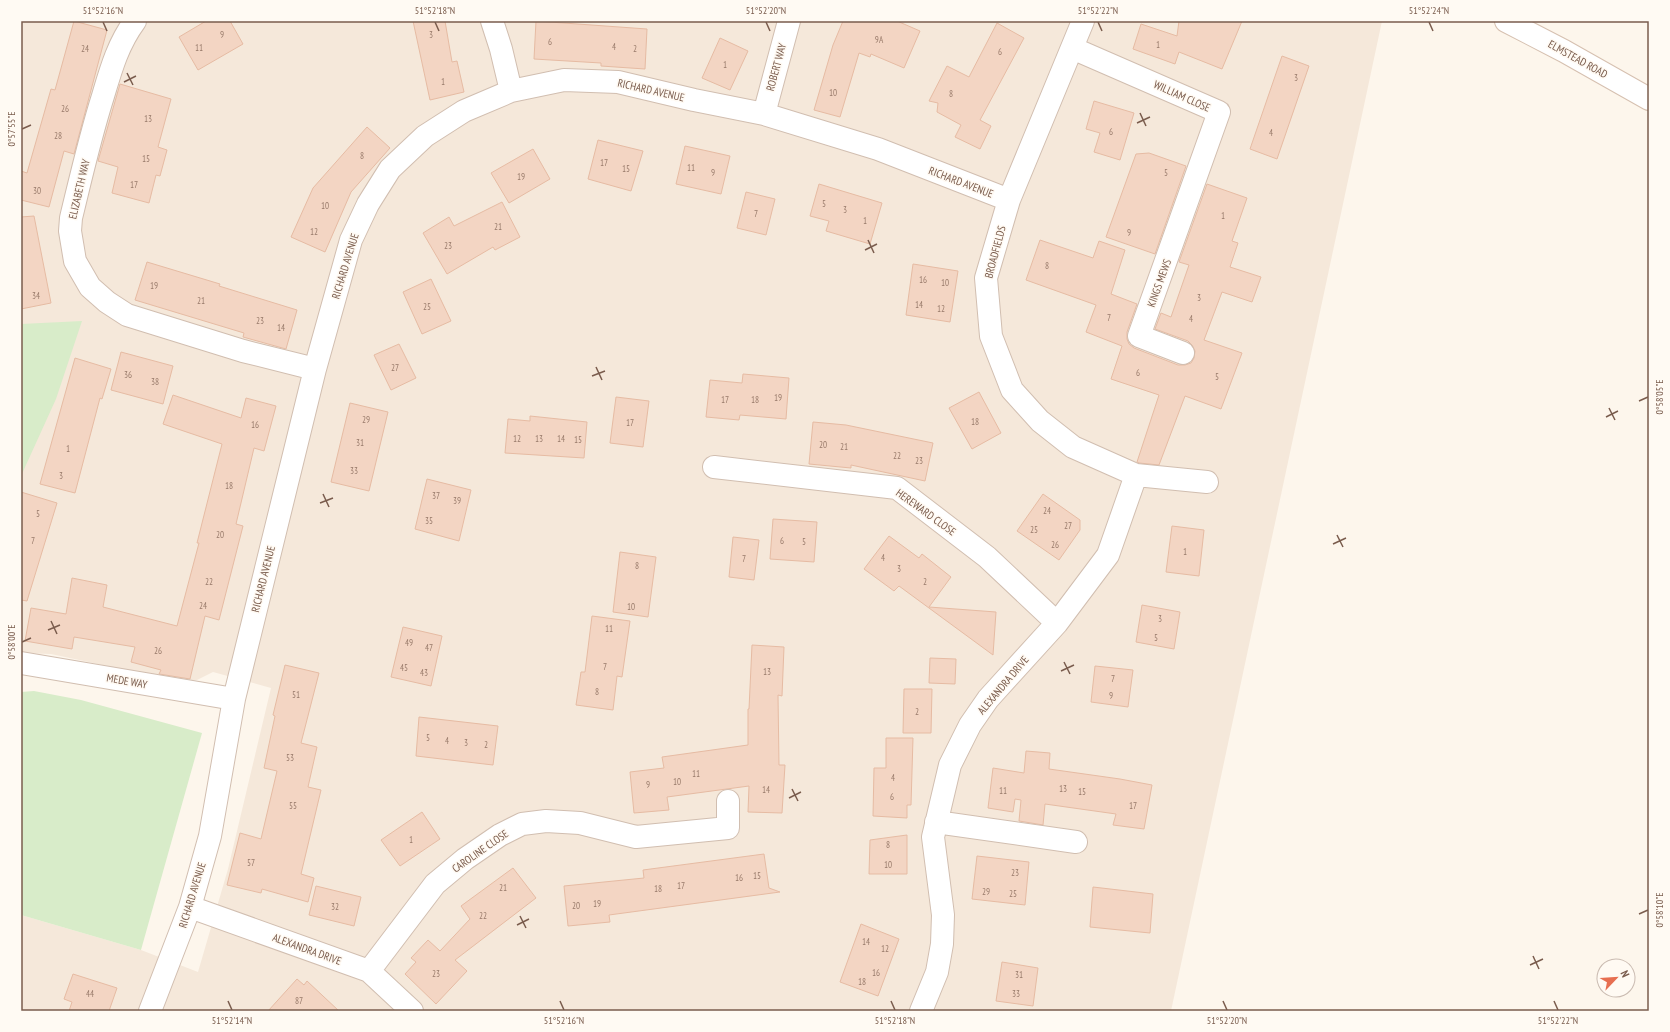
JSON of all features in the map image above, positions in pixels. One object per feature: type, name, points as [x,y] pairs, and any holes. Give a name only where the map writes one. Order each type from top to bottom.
[{"type":"street","name":"ELIZABETH WAY","points":[[135,21],[126,33],[116,54],[91,135],[71,218],[70,231],[75,261],[90,287],[107,302],[127,314],[243,351],[315,370]]},
{"type":"street","points":[[492,21],[501,49],[511,91]]},
{"type":"street","name":"ROBERT WAY","points":[[764,114],[789,21]]},
{"type":"street","name":"BROADFIELDS","points":[[1084,21],[1009,200],[986,278],[992,336],[1012,390],[1040,421],[1073,447],[1136,475],[1207,482]]},
{"type":"street","name":"ELMSTEAD ROAD","points":[[1506,21],[1564,51],[1649,99]]},
{"type":"street","name":"WILLIAM CLOSE","points":[[1072,48],[1219,112],[1193,186]]},
{"type":"street","name":"RICHARD AVENUE","points":[[150,1011],[190,907],[210,836],[234,699],[315,370],[351,240],[368,204],[390,169],[426,136],[464,111],[511,91],[564,80],[618,82],[694,100],[764,114],[878,149],[1009,200]]},
{"type":"street","name":"KINGS MEWS","points":[[1183,352],[1140,336],[1193,186]]},
{"type":"street","name":"HEREWARD CLOSE","points":[[714,467],[896,488],[987,556],[1057,623]]},
{"type":"street","name":"ALEXANDRA DRIVE","points":[[921,1011],[936,972],[942,944],[942,915],[933,837],[950,766],[970,725],[988,699],[1057,623],[1108,555],[1136,475]]},
{"type":"street","name":"MEDE WAY","points":[[21,663],[234,699]]},
{"type":"street","name":"CAROLINE CLOSE","points":[[369,972],[435,884],[465,859],[500,835],[522,824],[546,821],[580,823],[636,836],[728,828],[728,801]]},
{"type":"street","points":[[936,822],[1076,842]]},
{"type":"street","name":"ALEXANDRA DRIVE","points":[[190,907],[369,972],[412,1011]]},
{"type":"shaded area","points":[[21,21],[1382,21],[1171,1011],[21,1011],[21,915],[141,950],[198,972],[228,869],[271,688],[213,672],[197,680],[183,682],[51,654],[21,653]]},
{"type":"green space","points":[[82,321],[56,399],[21,476],[21,324]]},
{"type":"green space","points":[[34,691],[81,700],[202,733],[141,950],[21,915],[21,692]]},
{"type":"building","points":[[74,21],[107,30],[74,154],[64,151],[49,207],[21,200],[21,171],[27,173],[51,89],[55,90]]},
{"type":"building","points":[[206,21],[230,21],[243,44],[198,70],[179,37]]},
{"type":"building","points":[[413,21],[445,21],[452,62],[457,61],[464,92],[430,100]]},
{"type":"building","points":[[536,21],[647,29],[645,69],[601,66],[601,63],[534,59]]},
{"type":"building","points":[[843,21],[897,21],[920,31],[904,68],[871,54],[870,57],[859,53],[840,117],[814,110],[833,45]]},
{"type":"building","points":[[1179,21],[1242,21],[1222,69],[1179,52],[1175,64],[1133,49],[1141,24],[1177,36]]},
{"type":"building","points":[[997,23],[1024,38],[980,120],[991,126],[980,149],[955,137],[961,125],[937,112],[938,103],[929,101],[947,66],[969,77]]},
{"type":"building","points":[[720,38],[748,51],[730,90],[702,78]]},
{"type":"building","points":[[1282,56],[1309,66],[1277,159],[1250,149]]},
{"type":"building","points":[[120,84],[171,99],[158,147],[167,150],[160,176],[156,175],[149,203],[112,193],[118,167],[98,161]]},
{"type":"building","points":[[1094,101],[1134,113],[1120,160],[1094,152],[1100,133],[1086,129]]},
{"type":"building","points":[[367,127],[390,148],[351,192],[325,252],[291,237],[313,188]]},
{"type":"building","points":[[598,140],[643,151],[631,191],[588,179]]},
{"type":"building","points":[[685,146],[730,156],[721,194],[676,184]]},
{"type":"building","points":[[533,149],[550,179],[509,203],[491,173]]},
{"type":"building","points":[[1149,153],[1186,166],[1155,254],[1106,237],[1136,154]]},
{"type":"building","points":[[819,184],[882,203],[870,244],[826,231],[829,221],[810,216]]},
{"type":"building","points":[[1207,184],[1247,198],[1232,241],[1238,243],[1230,267],[1261,277],[1252,302],[1222,292],[1204,340],[1242,353],[1221,409],[1185,396],[1159,465],[1139,463],[1137,462],[1159,395],[1111,379],[1122,346],[1086,332],[1096,305],[1026,280],[1040,240],[1093,258],[1099,241],[1125,250],[1111,294],[1137,304],[1127,332],[1129,344],[1134,348],[1178,365],[1191,363],[1194,358],[1195,351],[1188,341],[1155,329],[1161,313],[1171,317],[1189,265],[1179,262]]},
{"type":"building","points":[[746,192],[775,199],[766,235],[737,228]]},
{"type":"building","points":[[502,202],[520,237],[495,250],[493,247],[447,274],[423,233],[449,217],[454,226]]},
{"type":"building","points":[[34,216],[51,303],[21,309],[21,217]]},
{"type":"building","points":[[147,262],[220,284],[219,286],[297,310],[286,349],[243,337],[244,333],[135,300]]},
{"type":"building","points":[[913,264],[958,271],[950,322],[906,315]]},
{"type":"building","points":[[431,279],[451,321],[422,334],[403,292]]},
{"type":"building","points":[[399,344],[416,378],[391,390],[374,355]]},
{"type":"building","points":[[121,352],[173,366],[163,404],[111,390]]},
{"type":"building","points":[[75,358],[111,369],[102,399],[100,398],[75,493],[40,484]]},
{"type":"building","points":[[743,374],[789,378],[786,419],[740,415],[739,420],[706,417],[710,380],[742,383]]},
{"type":"building","points":[[979,392],[1001,433],[972,449],[949,408]]},
{"type":"building","points":[[173,395],[241,418],[246,398],[276,406],[264,451],[254,448],[236,524],[243,526],[219,620],[205,616],[190,679],[159,674],[161,670],[131,662],[135,647],[74,637],[72,649],[25,641],[31,608],[66,614],[72,578],[107,585],[103,607],[177,626],[199,543],[197,543],[222,444],[163,424]]},
{"type":"building","points":[[616,397],[649,401],[643,447],[610,443]]},
{"type":"building","points":[[350,403],[388,412],[369,491],[331,482]]},
{"type":"building","points":[[530,416],[587,422],[584,458],[505,453],[508,419],[530,421]]},
{"type":"building","points":[[813,422],[846,425],[933,443],[925,481],[851,465],[851,468],[809,464]]},
{"type":"building","points":[[427,479],[471,490],[459,541],[415,529]]},
{"type":"building","points":[[21,492],[57,503],[27,601],[21,600]]},
{"type":"building","points":[[1043,494],[1080,520],[1080,530],[1059,560],[1017,531]]},
{"type":"building","points":[[773,519],[817,522],[814,562],[770,559]]},
{"type":"building","points":[[1172,526],[1204,530],[1199,576],[1166,572]]},
{"type":"building","points":[[889,536],[919,558],[922,554],[951,577],[929,607],[996,612],[993,655],[899,586],[894,591],[864,569]]},
{"type":"building","points":[[733,537],[759,540],[754,580],[729,577]]},
{"type":"building","points":[[620,552],[656,557],[648,617],[613,612]]},
{"type":"building","points":[[1142,605],[1180,612],[1174,649],[1136,642]]},
{"type":"building","points":[[592,616],[630,621],[622,677],[617,676],[613,710],[576,705],[581,672],[585,672]]},
{"type":"building","points":[[403,627],[442,636],[431,686],[391,677]]},
{"type":"building","points":[[752,645],[784,647],[782,696],[778,695],[779,765],[785,765],[782,813],[748,812],[749,786],[667,797],[669,810],[634,813],[630,772],[664,768],[662,757],[748,745],[748,709]]},
{"type":"building","points":[[930,658],[956,659],[955,684],[929,683]]},
{"type":"building","points":[[285,665],[319,673],[301,743],[317,747],[308,787],[321,790],[301,874],[314,878],[308,902],[262,889],[261,893],[227,885],[240,833],[261,839],[277,771],[264,768],[275,716],[273,715]]},
{"type":"building","points":[[1095,666],[1133,670],[1128,707],[1091,702]]},
{"type":"building","points":[[904,689],[932,689],[931,733],[903,733]]},
{"type":"building","points":[[419,717],[498,726],[493,765],[416,756]]},
{"type":"building","points":[[886,738],[913,738],[911,805],[907,805],[907,818],[873,816],[874,768],[886,768]]},
{"type":"building","points":[[1026,751],[1050,753],[1049,769],[1152,785],[1144,829],[1113,825],[1116,814],[1045,804],[1043,825],[1019,821],[1021,800],[1015,799],[1013,812],[988,808],[993,768],[1024,773]]},
{"type":"building","points":[[422,812],[440,839],[400,866],[381,840]]},
{"type":"building","points":[[907,835],[907,874],[869,874],[870,840]]},
{"type":"building","points":[[764,854],[769,888],[780,892],[609,915],[610,922],[568,926],[564,886],[644,878],[643,870]]},
{"type":"building","points":[[977,856],[1029,862],[1025,905],[972,899]]},
{"type":"building","points":[[513,868],[536,898],[455,960],[467,971],[436,1004],[405,974],[416,962],[411,958],[428,940],[440,951],[470,919],[461,906]]},
{"type":"building","points":[[316,886],[361,897],[354,926],[309,915]]},
{"type":"building","points":[[1093,887],[1153,894],[1150,933],[1090,927]]},
{"type":"building","points":[[861,924],[899,939],[878,996],[840,982]]},
{"type":"building","points":[[1002,962],[1038,968],[1033,1006],[996,1001]]},
{"type":"building","points":[[73,974],[117,988],[109,1011],[69,1011],[72,1002],[64,999]]},
{"type":"building","points":[[297,979],[304,985],[307,981],[339,1011],[268,1011]]}]
